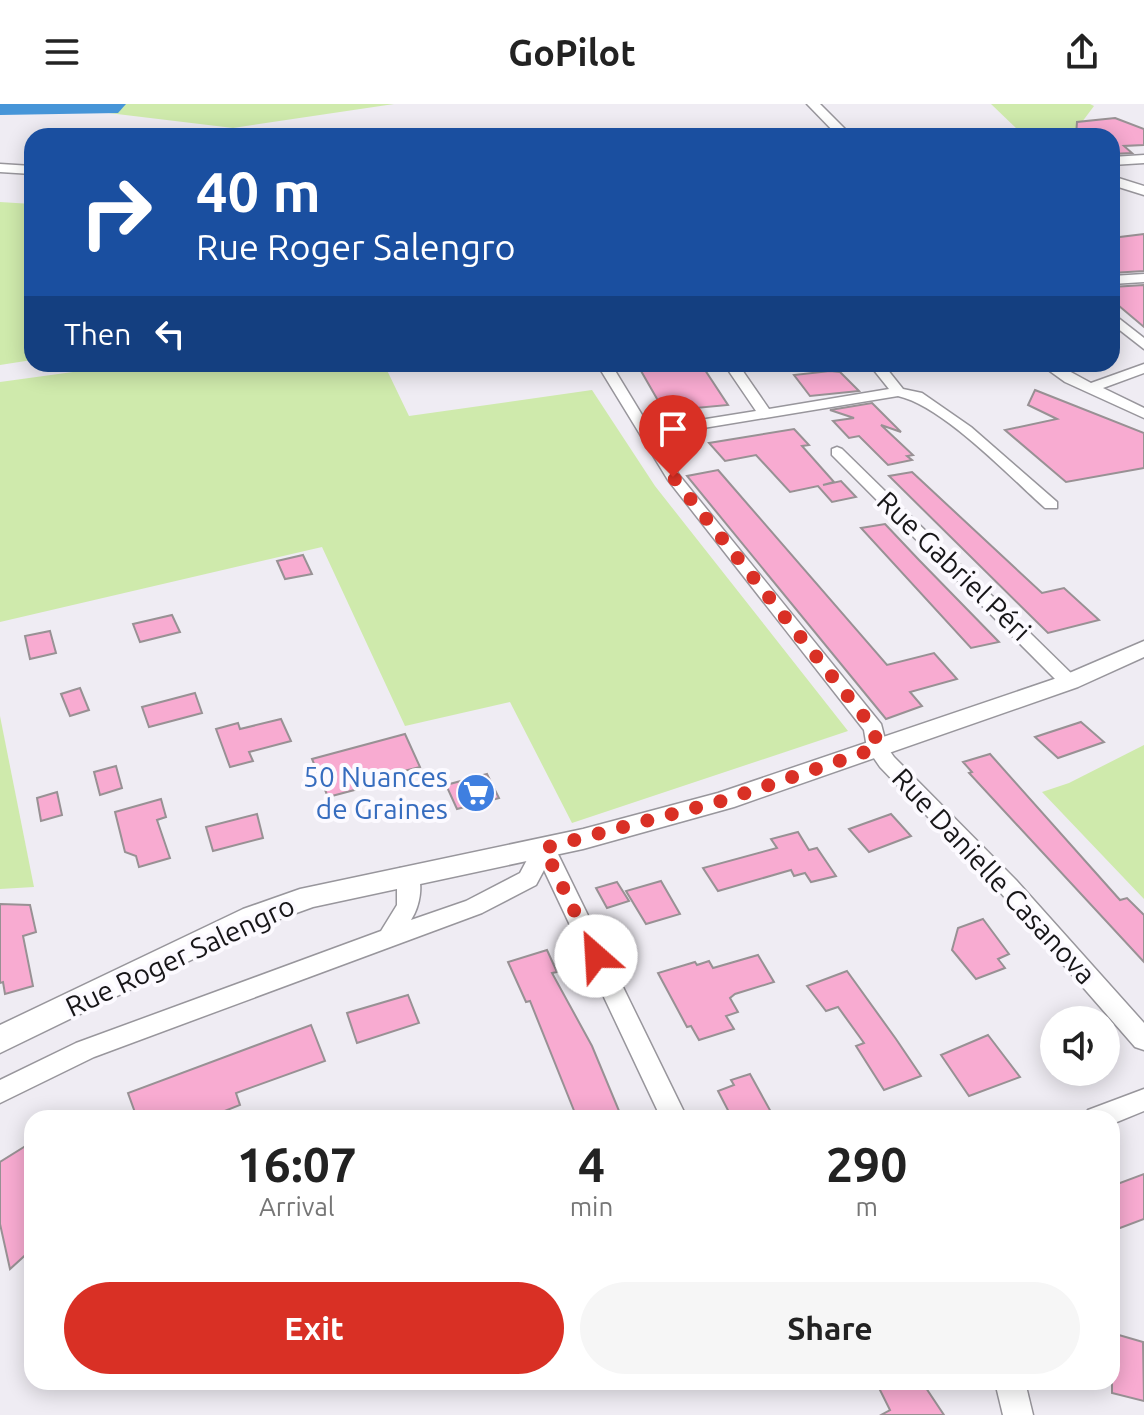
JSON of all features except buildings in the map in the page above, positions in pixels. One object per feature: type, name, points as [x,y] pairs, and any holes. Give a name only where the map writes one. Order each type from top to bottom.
[{"type":"street","points":[[813,104],[837,128]]},
{"type":"street","points":[[1120,160],[1144,159]]},
{"type":"street","points":[[0,168],[24,170]]},
{"type":"street","points":[[1120,183],[1144,191]]},
{"type":"street","points":[[1120,280],[1144,278]]},
{"type":"street","points":[[1120,324],[1144,345]]},
{"type":"street","points":[[1091,388],[1144,368]]},
{"type":"street","name":"Rue Danielle Casanova","points":[[609,372],[694,505],[874,729],[877,748],[1008,886],[1144,1040]]},
{"type":"street","points":[[737,372],[765,413]]},
{"type":"street","points":[[882,372],[898,392]]},
{"type":"street","points":[[1056,372],[1144,414]]},
{"type":"street","points":[[646,433],[898,392],[917,396],[966,430],[1051,505]]},
{"type":"street","name":"Rue Gabriel Péri","points":[[837,452],[1069,682]]},
{"type":"street","name":"Rue Roger Salengro","points":[[0,1040],[253,917],[310,897],[408,874],[544,848],[725,800],[1069,682],[1144,648]]},
{"type":"street","points":[[0,1092],[85,1050],[474,907],[528,879],[544,848]]},
{"type":"street","points":[[544,848],[670,1110]]},
{"type":"street","points":[[389,937],[408,906],[408,874]]},
{"type":"street","points":[[1118,1110],[1144,1100]]},
{"type":"street","points":[[1012,1390],[1018,1415]]},
{"type":"green space","points":[[34,104],[394,104],[233,128]]},
{"type":"green space","points":[[991,104],[1094,106],[1078,128],[1016,128]]},
{"type":"green space","points":[[0,202],[24,204],[24,361],[0,365]]},
{"type":"green space","points":[[73,372],[388,372],[409,416],[592,390],[655,486],[848,731],[572,823],[510,702],[405,726],[322,547],[0,622],[0,382]]},
{"type":"green space","points":[[0,716],[34,887],[0,889]]},
{"type":"green space","points":[[1144,745],[1144,899],[1042,792],[1069,783]]},
{"type":"water","points":[[0,104],[126,104],[118,113],[0,115]]},
{"type":"place","name":"50 Nuances de Graines","points":[[476,793]]},
{"type":"route","points":[[596,956],[544,848],[725,800],[877,748],[874,729],[673,477]]}]
